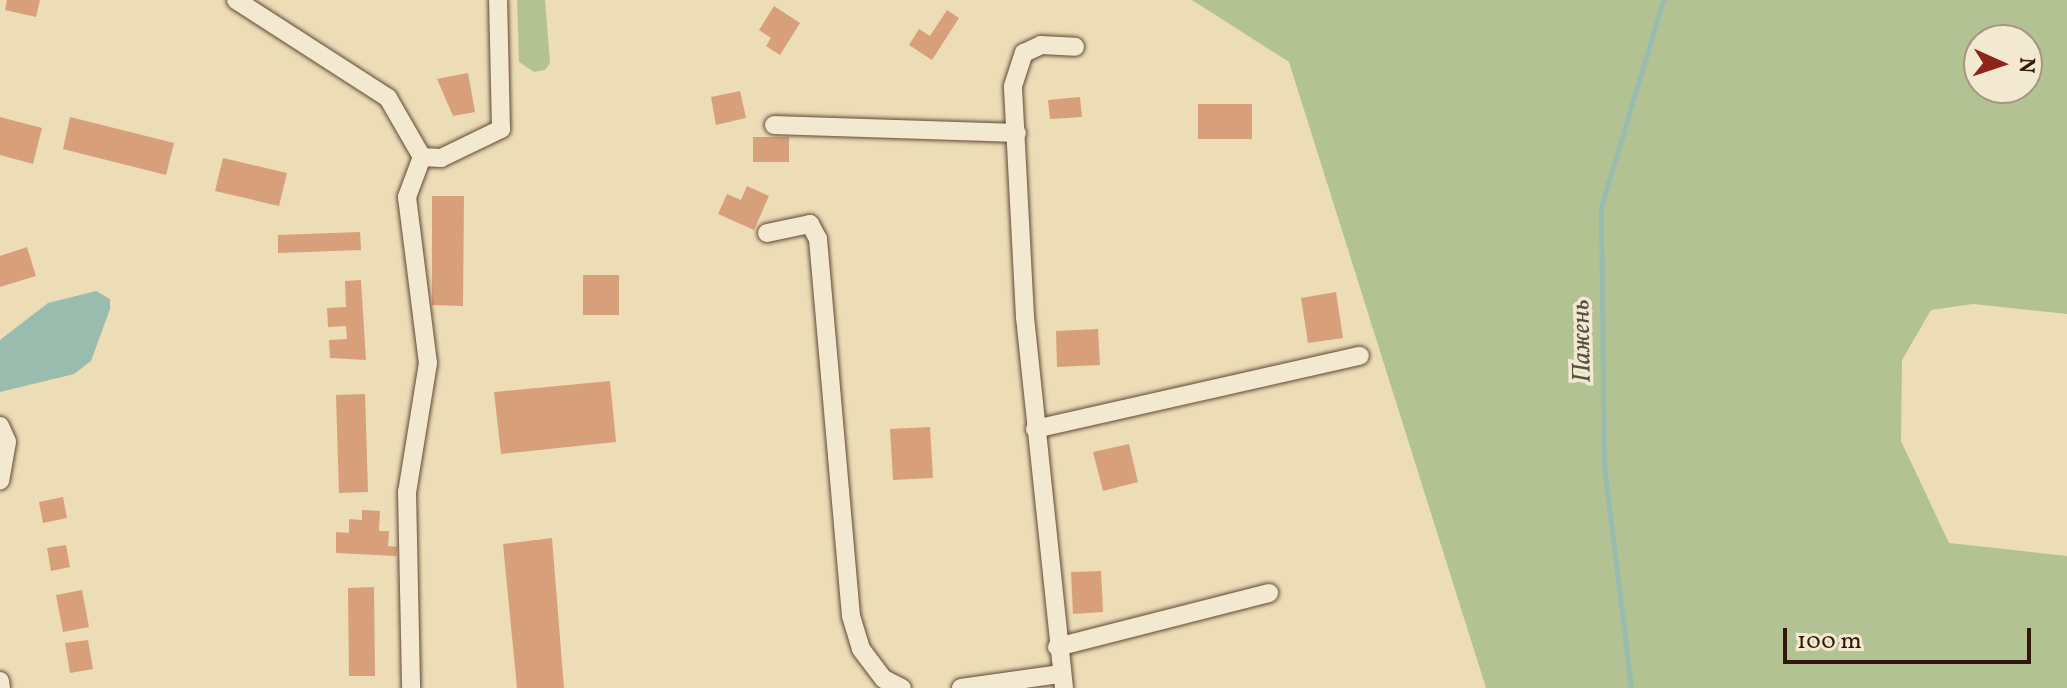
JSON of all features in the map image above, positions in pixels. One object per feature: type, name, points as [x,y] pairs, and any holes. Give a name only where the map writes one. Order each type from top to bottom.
[{"type":"street","points":[[236,0],[388,98],[422,157]]},
{"type":"street","points":[[422,157],[441,158],[501,129],[498,0]]},
{"type":"street","points":[[961,688],[1062,681],[1035,429],[1013,86],[1024,53],[1041,45],[1075,47]]},
{"type":"street","points":[[774,125],[1017,133]]},
{"type":"street","points":[[411,688],[407,492],[428,363],[407,197],[422,157]]},
{"type":"street","points":[[767,233],[810,224],[818,239],[851,616],[861,649],[884,679],[902,688]]},
{"type":"street","points":[[1035,429],[1360,356]]},
{"type":"street","points":[[0,426],[7,442],[0,480]]},
{"type":"street","points":[[1057,647],[1269,593]]},
{"type":"street","points":[[0,681],[1,688]]},
{"type":"green space","points":[[517,0],[545,0],[550,63],[545,70],[534,72],[519,62]]},
{"type":"green space","points":[[1192,0],[2067,0],[2067,314],[1973,304],[1931,310],[1902,360],[1901,441],[1949,543],[2067,556],[2067,688],[1486,688],[1289,62]]},
{"type":"shaded area","points":[[96,291],[110,299],[110,309],[91,361],[74,374],[0,392],[0,340],[48,303]]},
{"type":"building","points":[[7,0],[40,0],[36,17],[5,10]]},
{"type":"building","points":[[774,6],[800,23],[780,55],[766,46],[771,38],[759,30]]},
{"type":"building","points":[[947,10],[959,18],[932,60],[909,45],[919,29],[930,36]]},
{"type":"building","points":[[468,73],[475,112],[453,116],[437,79]]},
{"type":"building","points":[[740,91],[746,118],[716,125],[711,97]]},
{"type":"building","points":[[1080,97],[1082,117],[1050,119],[1048,100]]},
{"type":"building","points":[[1198,104],[1252,104],[1252,139],[1198,139]]},
{"type":"building","points":[[0,117],[42,128],[33,164],[0,155]]},
{"type":"building","points":[[70,117],[174,143],[166,175],[63,149]]},
{"type":"building","points":[[753,137],[789,137],[789,162],[753,162]]},
{"type":"building","points":[[223,158],[287,173],[279,206],[215,191]]},
{"type":"building","points":[[747,186],[769,196],[754,230],[718,214],[727,194],[741,200]]},
{"type":"building","points":[[432,196],[464,196],[463,306],[432,305]]},
{"type":"building","points":[[360,232],[361,250],[278,253],[278,235]]},
{"type":"building","points":[[27,247],[36,276],[0,287],[0,256]]},
{"type":"building","points":[[583,275],[619,275],[619,315],[583,315]]},
{"type":"building","points":[[361,280],[366,360],[330,358],[329,340],[347,339],[346,326],[328,327],[327,308],[346,307],[345,281]]},
{"type":"building","points":[[1336,292],[1343,338],[1308,343],[1301,298]]},
{"type":"building","points":[[1098,329],[1100,365],[1057,367],[1056,331]]},
{"type":"building","points":[[610,381],[616,442],[501,454],[494,392]]},
{"type":"building","points":[[365,394],[368,492],[339,493],[336,395]]},
{"type":"building","points":[[930,427],[933,478],[893,480],[890,429]]},
{"type":"building","points":[[1129,444],[1138,482],[1103,491],[1093,452]]},
{"type":"building","points":[[63,497],[67,518],[43,523],[39,502]]},
{"type":"building","points":[[362,510],[380,511],[379,531],[389,531],[388,546],[397,547],[396,556],[336,553],[336,532],[349,533],[349,519],[362,520]]},
{"type":"building","points":[[552,538],[564,688],[517,688],[503,544]]},
{"type":"building","points":[[66,545],[70,567],[51,571],[47,548]]},
{"type":"building","points":[[1101,571],[1103,612],[1073,614],[1071,572]]},
{"type":"building","points":[[374,587],[375,676],[349,676],[348,588]]},
{"type":"building","points":[[82,590],[89,627],[63,632],[56,595]]},
{"type":"building","points":[[88,640],[93,669],[70,673],[65,643]]},
{"type":"waterway","name":"Пажень","points":[[1631,688],[1604,465],[1601,207],[1663,0]]}]
